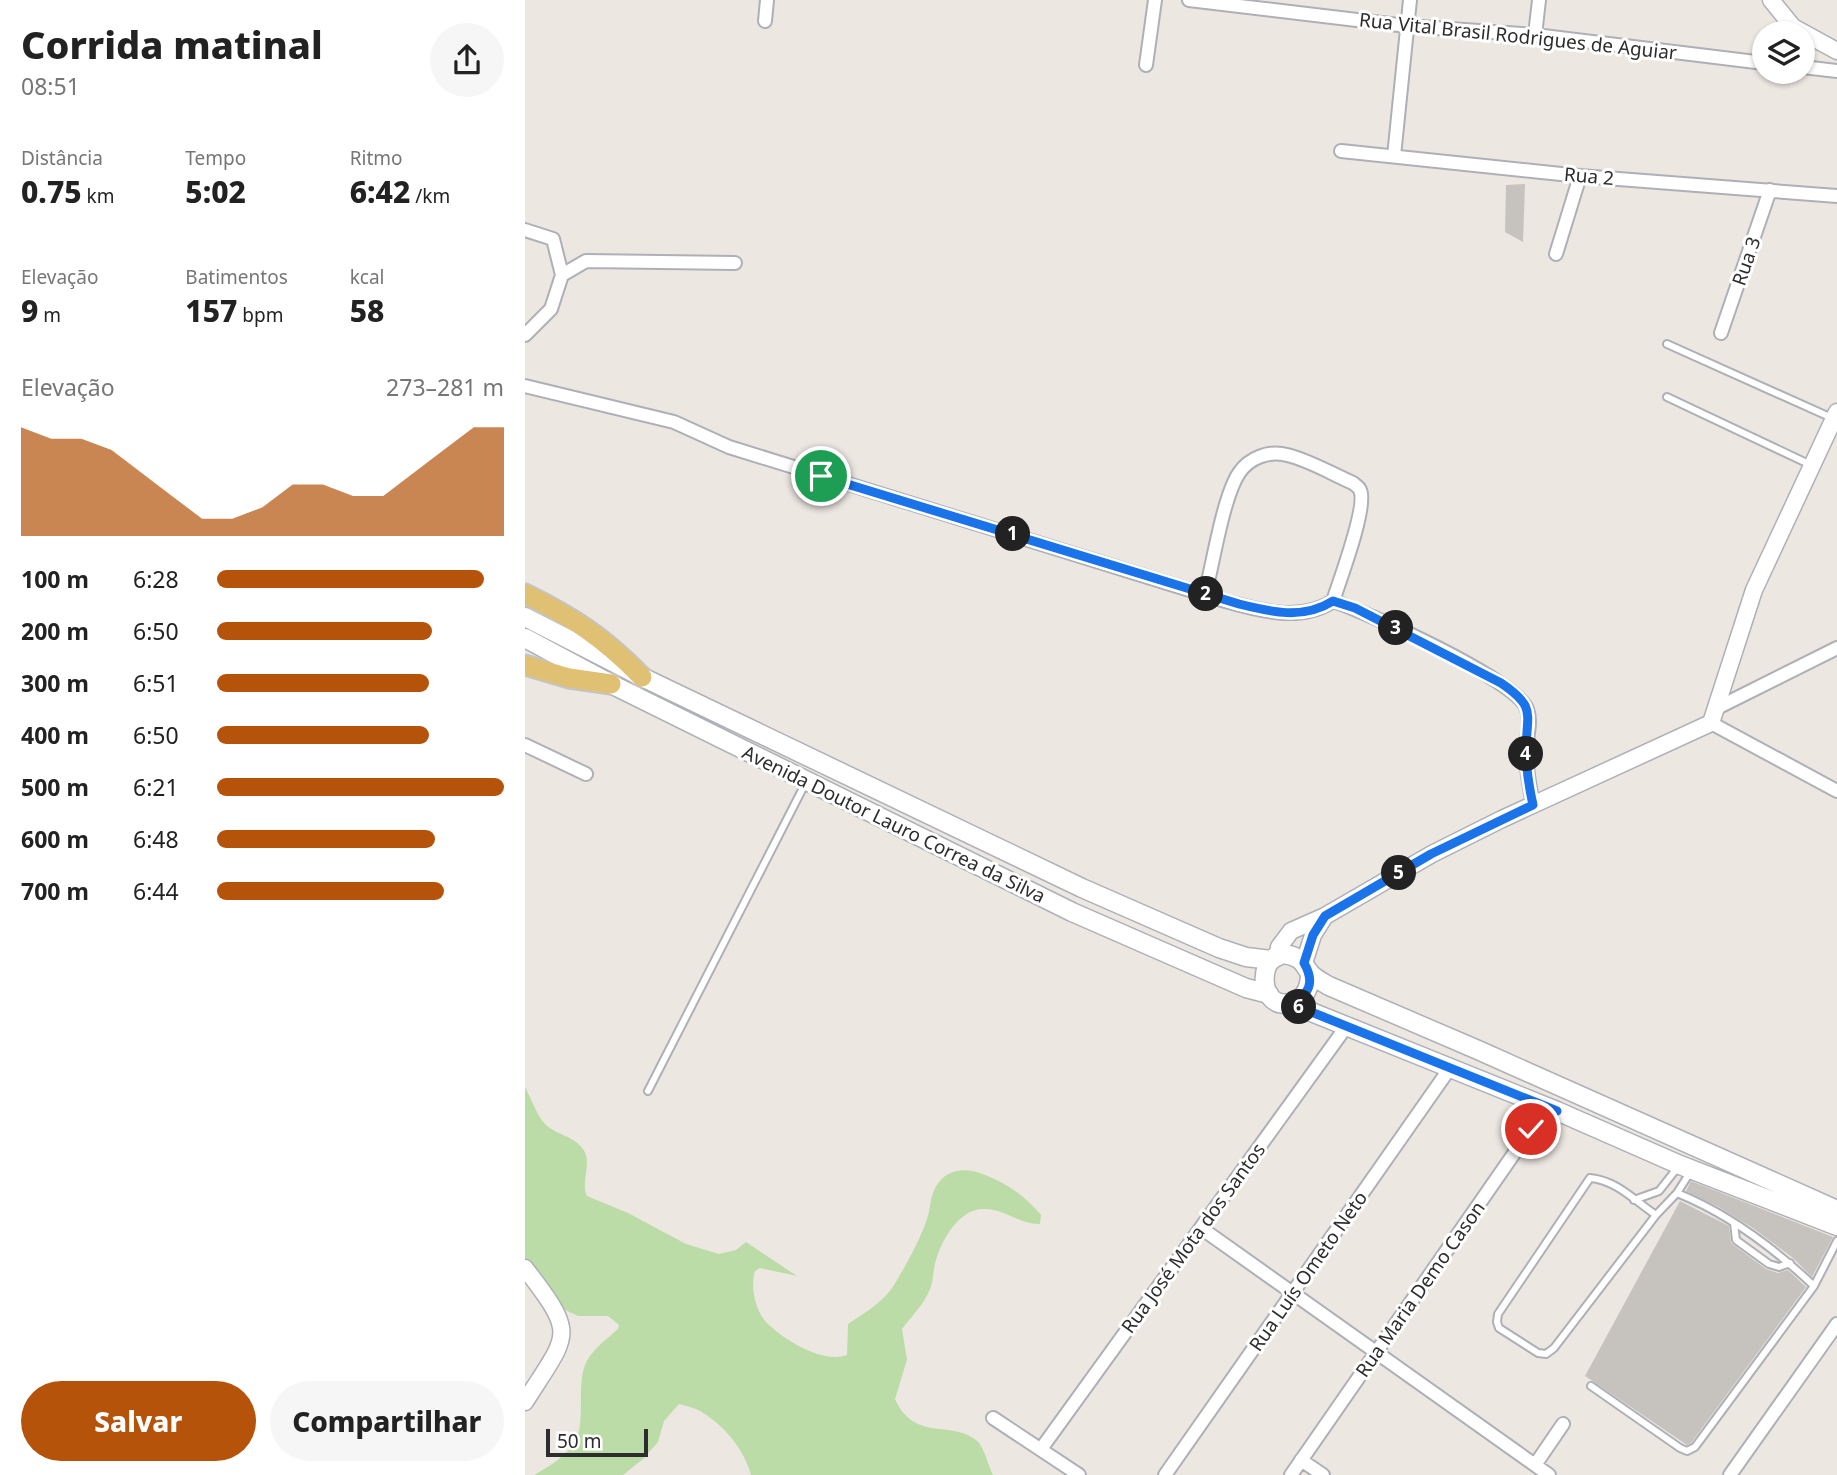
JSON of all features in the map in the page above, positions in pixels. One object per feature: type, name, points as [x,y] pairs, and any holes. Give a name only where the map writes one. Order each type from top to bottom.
[{"type":"main road","points":[[525,594],[565,613],[612,646],[642,677]]},
{"type":"main road","name":"Avenida Doutor Lauro Correa da Silva","points":[[525,617],[642,677],[1082,888],[1219,948],[1246,957],[1274,959]]},
{"type":"main road","name":"Avenida Doutor Lauro Correa da Silva","points":[[525,638],[611,684],[1072,912],[1246,988],[1269,995]]},
{"type":"main road","points":[[525,665],[569,678],[611,684]]},
{"type":"main road","points":[[1837,1210],[1329,986],[1294,956],[1283,955],[1266,967],[1264,986],[1269,995],[1278,1001],[1289,1003],[1557,1111],[1686,1167],[1837,1226]]},
{"type":"main road","points":[[1289,1003],[1299,1000],[1306,993],[1310,984],[1307,968]]},
{"type":"street","points":[[765,21],[767,0]]},
{"type":"street","points":[[1146,65],[1155,0]]},
{"type":"street","name":"Rua Vital Brasil Rodrigues de Aguiar","points":[[1189,0],[1278,5],[1406,26],[1535,35],[1752,62]]},
{"type":"street","points":[[1394,156],[1410,0]]},
{"type":"street","points":[[1535,35],[1539,0]]},
{"type":"street","points":[[1770,0],[1786,21]]},
{"type":"street","points":[[1815,40],[1837,51]]},
{"type":"street","points":[[1815,68],[1837,71]]},
{"type":"street","name":"Rua 2","points":[[1341,151],[1580,176],[1837,196]]},
{"type":"street","points":[[1556,254],[1580,176]]},
{"type":"street","name":"Rua 3","points":[[1721,333],[1770,190]]},
{"type":"street","points":[[525,230],[553,239],[562,275],[551,309],[525,335]]},
{"type":"street","points":[[562,275],[586,261],[735,263]]},
{"type":"street","points":[[525,386],[674,422],[742,452],[1205,594],[1239,604],[1292,613],[1317,611],[1333,601],[1358,523],[1362,500],[1360,490],[1353,483],[1287,455],[1269,454],[1252,460],[1239,472],[1230,492],[1205,594]]},
{"type":"street","points":[[1713,716],[1754,590],[1836,415]]},
{"type":"street","points":[[1333,601],[1377,618],[1442,651],[1501,683],[1522,700],[1528,709],[1526,758],[1533,805]]},
{"type":"street","points":[[1274,959],[1291,931],[1325,916],[1431,854],[1713,716],[1837,648]]},
{"type":"street","points":[[1713,716],[1837,791]]},
{"type":"street","points":[[525,745],[586,774]]},
{"type":"street","points":[[1307,968],[1313,935],[1325,916]]},
{"type":"street","name":"Rua José Mota dos Santos","points":[[1041,1449],[1346,1027]]},
{"type":"street","name":"Rua Luís Ometo Neto","points":[[1165,1475],[1450,1068]]},
{"type":"street","name":"Rua Maria Demo Cason","points":[[1291,1475],[1531,1129],[1543,1118],[1557,1111]]},
{"type":"street","points":[[1201,1228],[1549,1475]]},
{"type":"street","points":[[525,1268],[554,1307],[563,1326],[561,1343],[525,1402]]},
{"type":"street","points":[[1730,1475],[1837,1324]]},
{"type":"street","points":[[993,1418],[1079,1475]]},
{"type":"street","points":[[1535,1465],[1563,1424]]},
{"type":"street","points":[[1301,1460],[1323,1475]]},
{"type":"lane","points":[[1667,344],[1836,415]]},
{"type":"lane","points":[[1667,397],[1813,466]]},
{"type":"lane","points":[[648,1091],[807,780]]},
{"type":"lane","points":[[1656,1215],[1621,1188],[1590,1178],[1498,1314],[1496,1322],[1499,1328],[1538,1353],[1546,1354],[1554,1348],[1656,1215],[1677,1193],[1686,1167]]},
{"type":"lane","points":[[1634,1200],[1659,1191],[1686,1167]]},
{"type":"lane","points":[[1677,1193],[1706,1205],[1734,1223],[1790,1264],[1814,1286]]},
{"type":"lane","points":[[1734,1223],[1736,1240],[1769,1264],[1779,1267],[1790,1264]]},
{"type":"lane","points":[[1591,1386],[1680,1448],[1687,1451],[1695,1447],[1814,1286],[1837,1241]]},
{"type":"green space","points":[[525,1087],[546,1125],[575,1141],[586,1154],[587,1196],[628,1213],[686,1244],[719,1254],[736,1250],[746,1242],[797,1276],[760,1268],[755,1271],[753,1284],[757,1305],[767,1323],[783,1336],[804,1349],[827,1356],[847,1355],[848,1324],[892,1289],[921,1235],[933,1193],[942,1179],[962,1170],[977,1172],[1016,1191],[1041,1215],[1040,1224],[983,1209],[967,1214],[948,1233],[936,1261],[928,1294],[902,1329],[907,1360],[895,1399],[912,1421],[922,1426],[966,1434],[976,1440],[984,1451],[993,1475],[751,1475],[738,1447],[725,1431],[700,1411],[679,1404],[664,1421],[658,1442],[623,1475],[534,1475],[560,1458],[573,1445],[580,1428],[581,1385],[585,1365],[619,1325],[608,1316],[578,1316],[561,1308],[525,1272]]},
{"type":"building","points":[[1525,184],[1523,242],[1505,232],[1506,185]]},
{"type":"building","points":[[1691,1181],[1833,1237],[1812,1277],[1793,1258],[1753,1228],[1686,1191]]},
{"type":"building","points":[[1680,1201],[1729,1226],[1731,1243],[1766,1269],[1778,1273],[1788,1270],[1806,1287],[1687,1445],[1585,1376]]},
{"type":"route","points":[[821,476],[1222,600],[1269,611],[1292,613],[1317,611],[1333,601],[1355,608],[1501,683],[1522,700],[1528,709],[1526,758],[1533,805],[1431,854],[1325,916],[1313,935],[1304,963],[1310,973],[1310,984],[1299,1000],[1289,1003],[1557,1111],[1543,1118],[1531,1129]]}]
